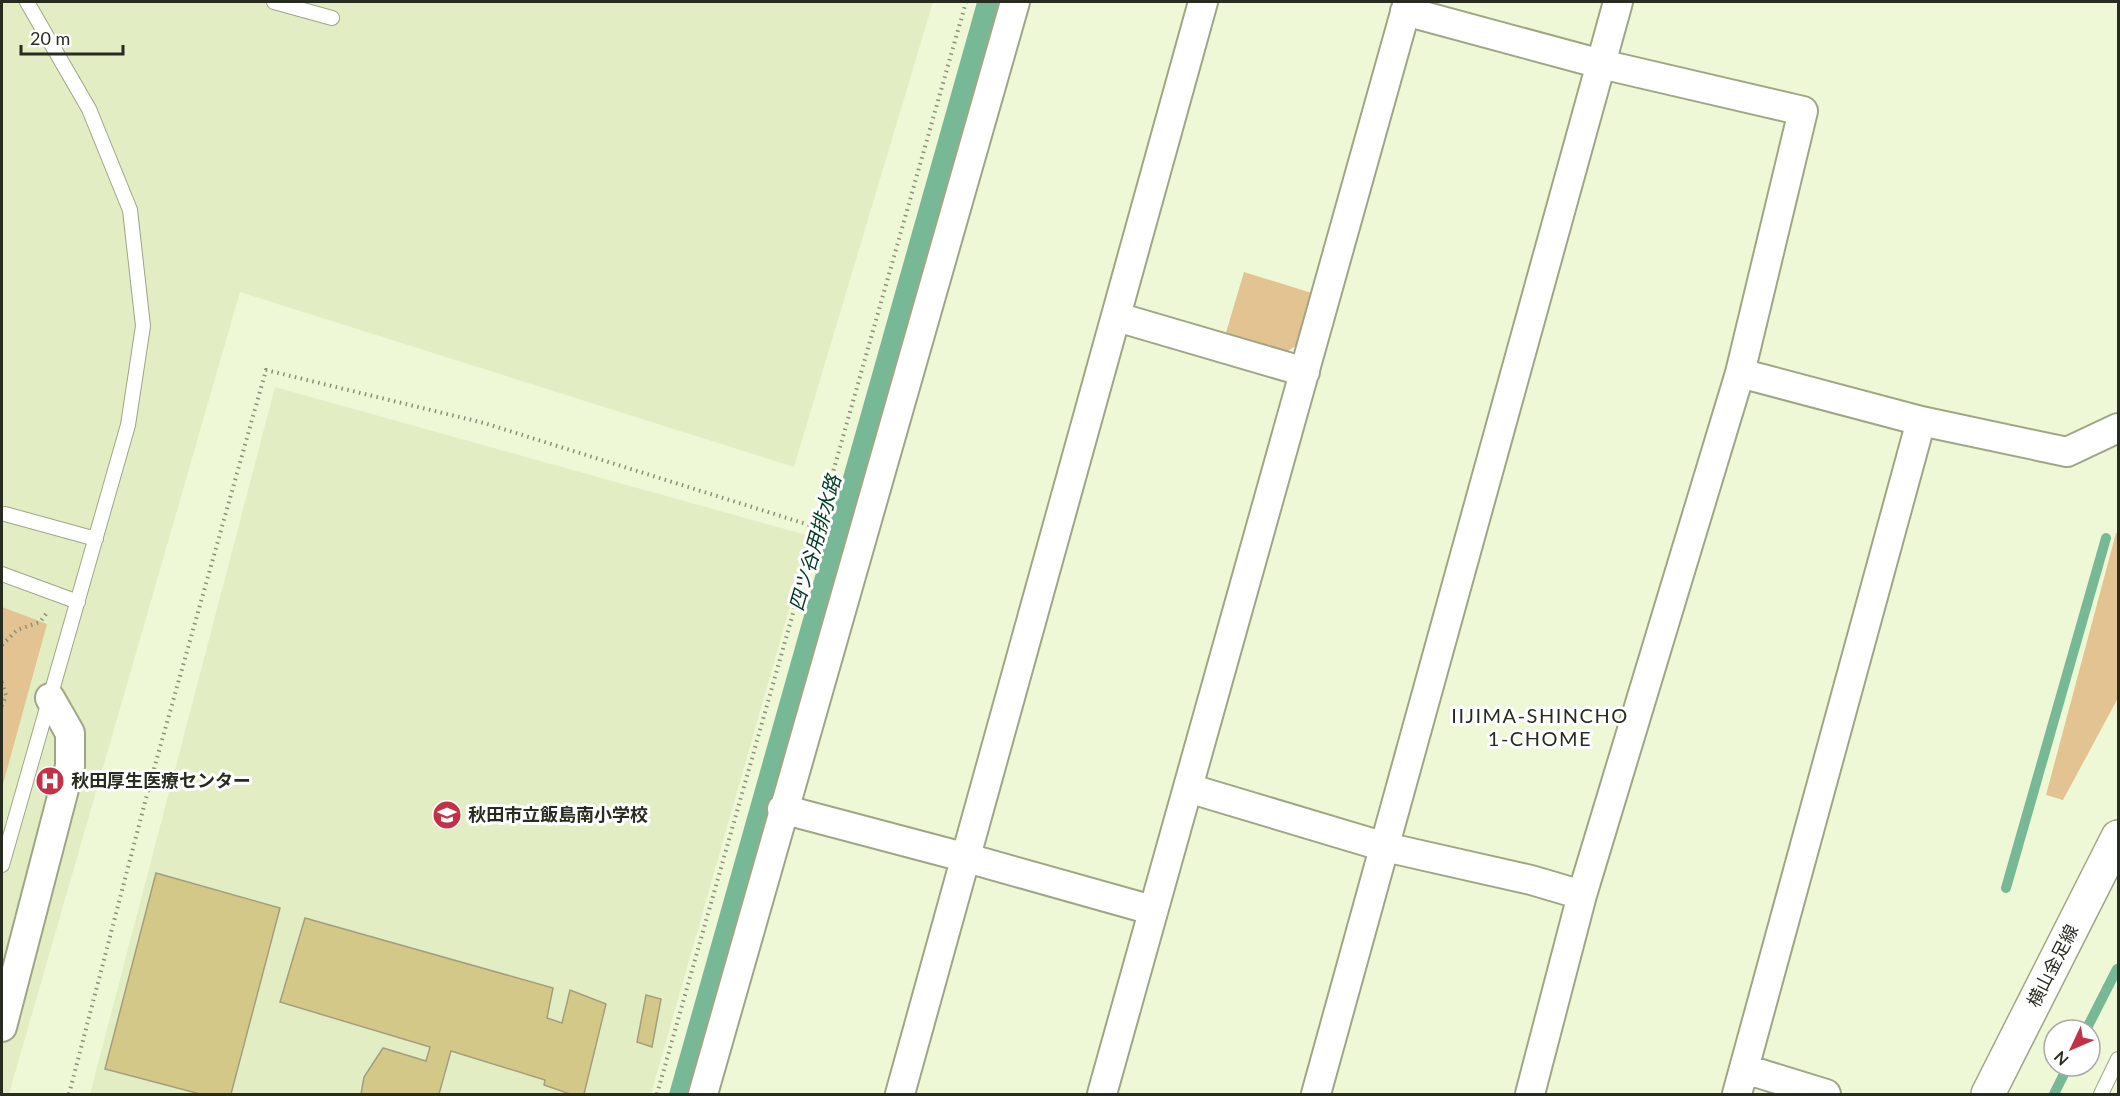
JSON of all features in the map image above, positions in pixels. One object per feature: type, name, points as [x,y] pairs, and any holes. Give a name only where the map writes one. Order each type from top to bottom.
[{"type":"street","points":[[703,1095],[782,809],[1015,2]]},
{"type":"street","points":[[900,1095],[1203,2]]},
{"type":"street","points":[[1316,1095],[1618,2]]},
{"type":"street","points":[[1102,1095],[1406,6],[1601,64],[1803,111],[1740,373],[1582,895],[1530,1095]]},
{"type":"street","points":[[1117,317],[1305,372]]},
{"type":"street","points":[[1740,373],[1921,421],[2067,452],[2118,428]]},
{"type":"street","points":[[1826,1095],[1741,1082],[1921,421]]},
{"type":"street","points":[[2,1027],[70,766],[70,733],[50,698]]},
{"type":"street","points":[[1188,789],[1385,847],[1531,880],[1582,895]]},
{"type":"street","points":[[782,809],[1152,910]]},
{"type":"street","name":"横山金足線","points":[[1988,1095],[2118,837]]},
{"type":"lane","points":[[2,865],[128,425],[143,326],[130,210],[89,109],[27,2]]},
{"type":"lane","points":[[274,2],[332,18]]},
{"type":"lane","points":[[5,514],[96,539]]},
{"type":"lane","points":[[2,574],[78,602]]},
{"type":"lane","points":[[2101,1095],[2118,1059]]},
{"type":"path","points":[[657,1095],[966,2]]},
{"type":"path","points":[[69,1095],[150,783],[266,370],[484,423],[819,528]]},
{"type":"path","points":[[2,645],[17,630],[40,622],[49,610]]},
{"type":"path","points":[[2,682],[6,695],[2,706]]},
{"type":"shaded area","name":"秋田厚生医療センター","points":[[2,2],[933,2],[794,467],[240,292],[9,1094],[2,1094]]},
{"type":"shaded area","name":"四ツ谷用排水路","points":[[977,2],[999,2],[687,1094],[669,1094]]},
{"type":"shaded area","points":[[1244,272],[1315,294],[1299,344],[1283,354],[1225,336]]},
{"type":"shaded area","name":"秋田市立飯島南小学校","points":[[275,387],[810,536],[651,1094],[90,1094]]},
{"type":"shaded area","points":[[2116,533],[2118,534],[2118,698],[2063,800],[2046,795]]},
{"type":"shaded area","points":[[2,607],[47,624],[2,788]]},
{"type":"building","points":[[156,873],[280,908],[231,1094],[200,1094],[105,1069]]},
{"type":"building","points":[[305,918],[553,988],[547,1018],[562,1023],[570,990],[606,1004],[584,1094],[570,1094],[544,1085],[545,1080],[451,1051],[439,1094],[361,1094],[364,1077],[383,1048],[426,1061],[430,1047],[280,1002]]},
{"type":"building","points":[[646,995],[661,999],[652,1047],[637,1042]]},
{"type":"waterway","points":[[2006,888],[2106,538]]},
{"type":"waterway","points":[[2092,1018],[2117,969]]},
{"type":"waterway","points":[[2054,1094],[2062,1078]]},
{"type":"place","name":"秋田厚生医療センター","points":[[50,781]]},
{"type":"place","name":"秋田市立飯島南小学校","points":[[447,815]]},
{"type":"district","name":"IIJIMA-SHINCHO 1-CHOME","points":[[1540,728]]}]
